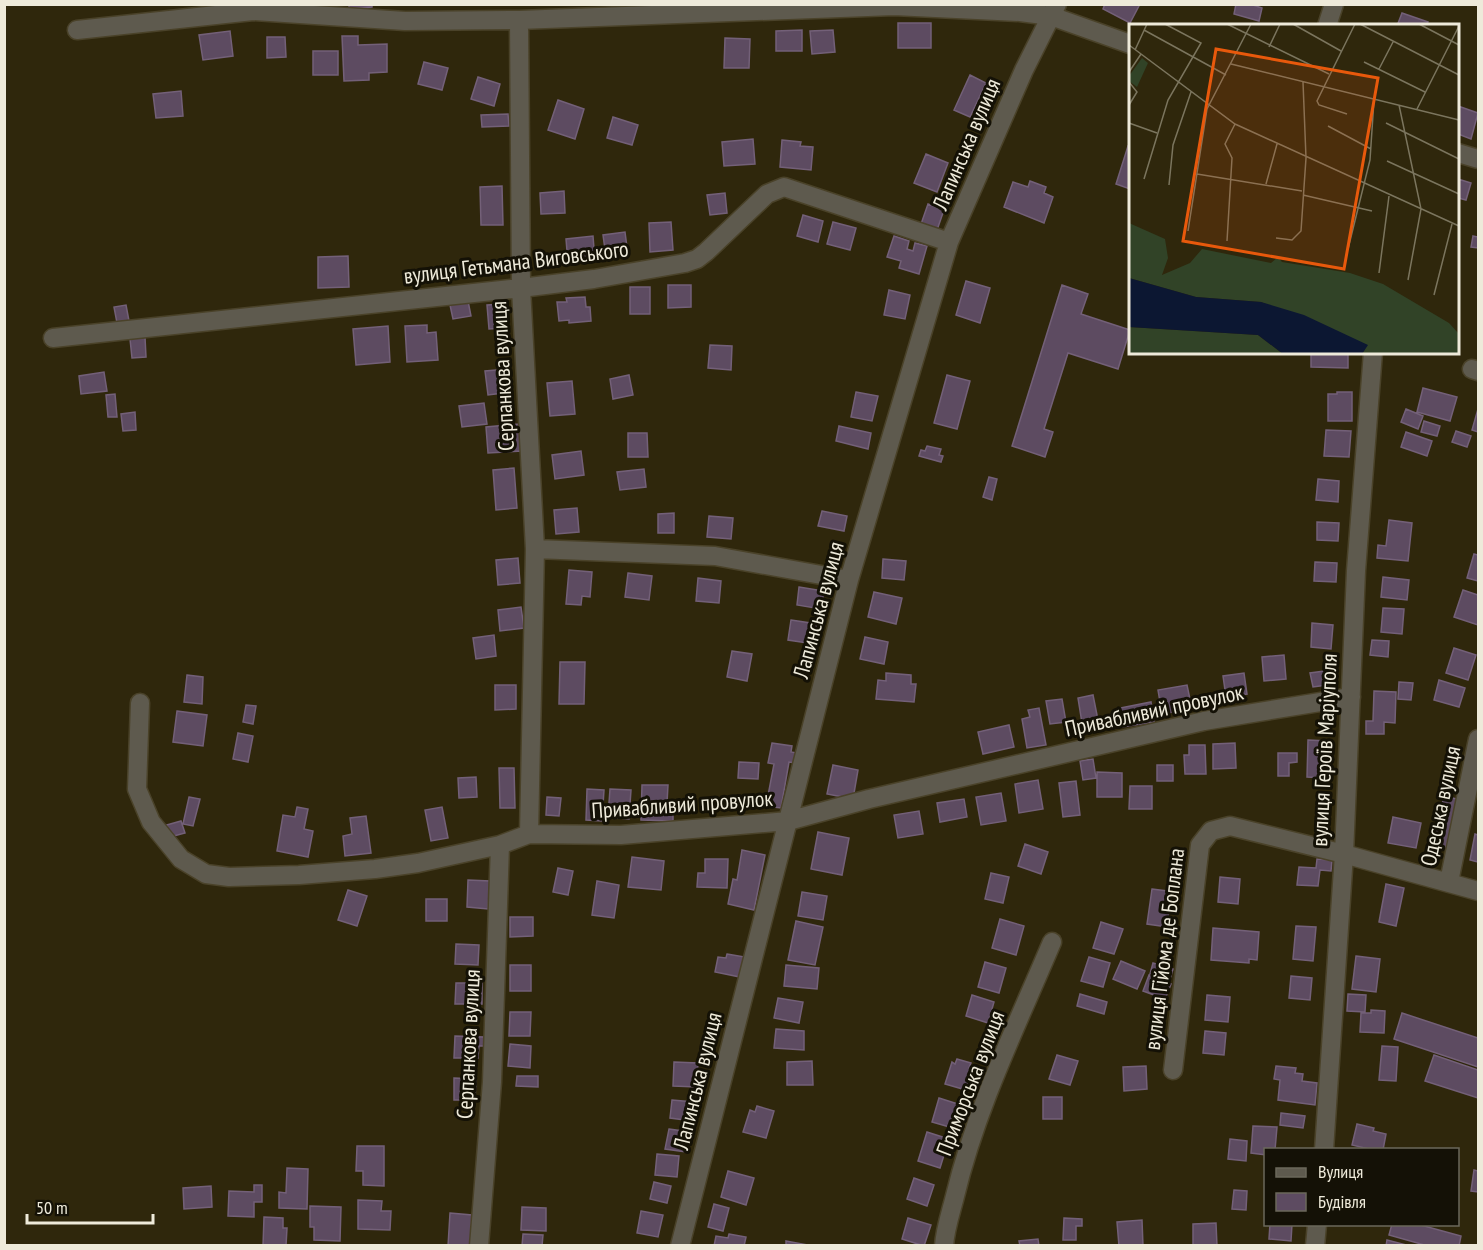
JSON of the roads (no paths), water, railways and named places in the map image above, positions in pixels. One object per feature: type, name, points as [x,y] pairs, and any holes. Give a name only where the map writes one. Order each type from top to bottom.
[{"type":"street","points":[[1328,24],[1334,4]]},
{"type":"street","points":[[77,30],[253,11],[405,21],[519,20],[894,6],[1020,12],[1054,10],[1129,43]]},
{"type":"street","name":"Лапинська вулиця","points":[[680,1245],[849,580],[949,242],[1024,70],[1054,10]]},
{"type":"street","name":"Серпанкова вулиця","points":[[519,20],[521,288],[535,549],[529,834]]},
{"type":"street","points":[[1459,153],[1479,159]]},
{"type":"street","name":"вулиця Гетьмана Виговського","points":[[53,338],[521,288],[594,279],[685,263],[697,259],[767,194],[784,187],[949,242]]},
{"type":"street","name":"вулиця Героїв Маріуполя","points":[[1324,1148],[1344,854],[1356,571],[1373,354]]},
{"type":"street","points":[[535,549],[715,556],[849,580]]},
{"type":"street","name":"Привабливий провулок","points":[[140,703],[137,789],[151,822],[181,859],[206,874],[229,877],[375,869],[418,863],[500,845],[529,834],[621,835],[788,821],[869,799],[1204,722],[1351,697]]},
{"type":"street","name":"Одеська вулиця","points":[[1449,882],[1479,739]]},
{"type":"street","name":"вулиця Гійома де Боплана","points":[[1173,1070],[1200,845],[1211,831],[1230,826],[1479,891]]},
{"type":"street","name":"Серпанкова вулиця","points":[[479,1245],[492,1082],[500,845]]},
{"type":"street","name":"Приморська вулиця","points":[[944,1245],[970,1143],[995,1076],[1052,942]]},
{"type":"street","points":[[1315,1245],[1317,1226]]}]
